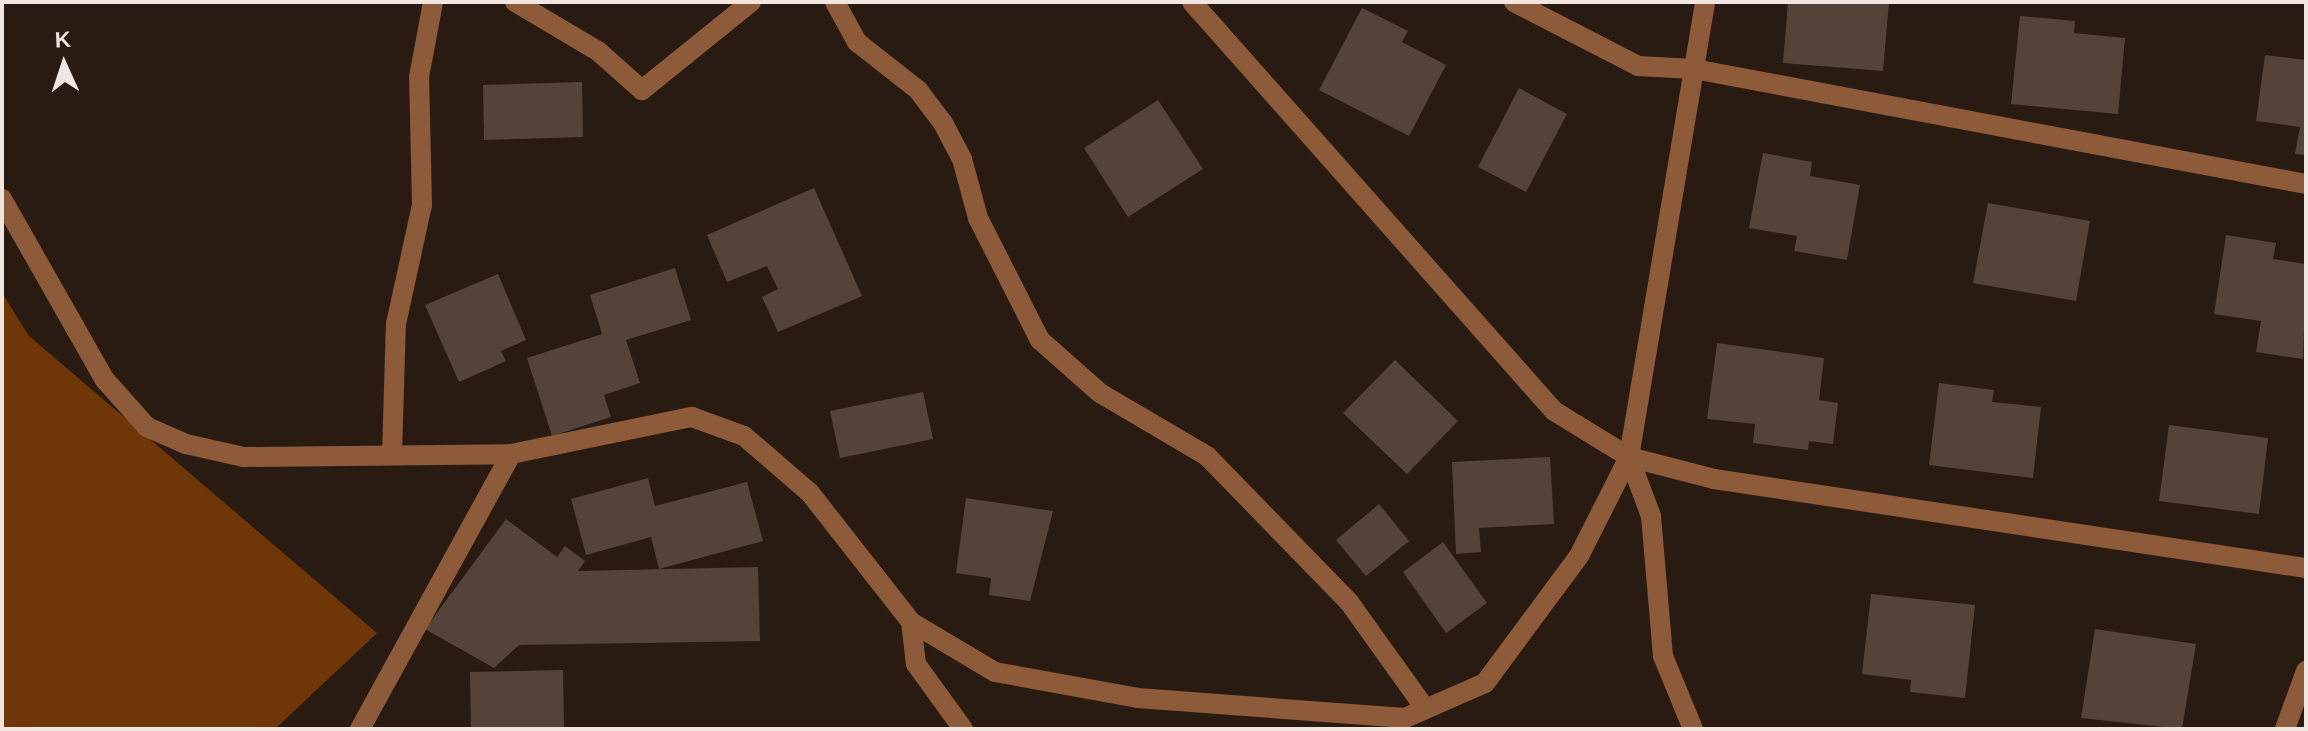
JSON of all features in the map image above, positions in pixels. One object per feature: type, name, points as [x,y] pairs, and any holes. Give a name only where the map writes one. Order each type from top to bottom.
[{"type":"street","points":[[392,455],[396,324],[422,205],[419,77],[433,2]]},
{"type":"street","points":[[515,2],[598,51],[642,90],[751,2]]},
{"type":"street","points":[[835,2],[857,42],[918,90],[943,123],[962,159],[978,218],[1040,340],[1100,393],[1218,467],[1349,602],[1425,708]]},
{"type":"street","points":[[1192,2],[1554,411],[1629,457],[1714,479],[2306,568]]},
{"type":"street","points":[[1514,2],[1638,66],[1694,69],[2306,184]]},
{"type":"street","points":[[2,199],[105,380],[147,427],[243,457],[511,454],[692,417],[744,436],[810,493],[911,622],[995,672],[1138,698],[1405,718],[1485,683],[1533,624],[1579,556],[1629,457],[1705,2]]},
{"type":"street","points":[[360,729],[511,454]]},
{"type":"street","points":[[1629,457],[1651,516],[1663,656],[1693,729]]},
{"type":"street","points":[[911,622],[916,664],[963,729]]},
{"type":"street","points":[[2285,729],[2306,671]]},
{"type":"shaded area","points":[[2,293],[29,336],[377,633],[275,729],[2,729]]},
{"type":"building","points":[[1788,2],[1889,2],[1883,71],[1783,63]]},
{"type":"building","points":[[1362,8],[1408,31],[1402,42],[1446,65],[1409,136],[1319,90]]},
{"type":"building","points":[[2020,16],[2075,21],[2074,33],[2125,38],[2118,114],[2011,104]]},
{"type":"building","points":[[2265,55],[2306,60],[2306,155],[2295,154],[2300,127],[2256,121]]},
{"type":"building","points":[[582,82],[583,137],[484,140],[483,85]]},
{"type":"building","points":[[1519,88],[1567,114],[1526,192],[1478,167]]},
{"type":"building","points":[[1158,100],[1203,169],[1128,217],[1084,148]]},
{"type":"building","points":[[1763,153],[1812,162],[1810,176],[1860,185],[1847,260],[1794,251],[1797,236],[1749,228]]},
{"type":"building","points":[[814,188],[862,296],[778,332],[762,297],[778,289],[767,266],[727,282],[707,235]]},
{"type":"building","points":[[1988,203],[2090,221],[2076,301],[1973,283]]},
{"type":"building","points":[[2226,235],[2276,243],[2273,259],[2306,264],[2303,359],[2256,352],[2261,321],[2214,314]]},
{"type":"building","points":[[675,268],[691,320],[626,340],[640,383],[604,395],[611,417],[552,436],[527,358],[602,334],[590,295]]},
{"type":"building","points":[[498,274],[526,340],[501,351],[506,361],[459,382],[425,305]]},
{"type":"building","points":[[1717,343],[1824,358],[1819,400],[1838,403],[1833,444],[1809,441],[1808,450],[1753,443],[1755,424],[1707,419]]},
{"type":"building","points":[[1395,360],[1458,421],[1407,474],[1343,413]]},
{"type":"building","points":[[1939,383],[1994,390],[1992,402],[2041,407],[2033,478],[1929,465]]},
{"type":"building","points":[[923,392],[933,439],[840,458],[830,411]]},
{"type":"building","points":[[2169,425],[2268,438],[2259,514],[2159,501]]},
{"type":"building","points":[[1550,457],[1554,524],[1479,528],[1481,552],[1456,554],[1452,462]]},
{"type":"building","points":[[648,478],[655,506],[747,482],[763,541],[659,569],[651,537],[586,555],[571,499]]},
{"type":"building","points":[[966,498],[1053,511],[1030,601],[989,595],[991,578],[956,573]]},
{"type":"building","points":[[1379,504],[1409,541],[1366,576],[1336,540]]},
{"type":"building","points":[[506,519],[557,557],[565,546],[585,561],[578,571],[758,567],[760,641],[519,645],[494,668],[425,629]]},
{"type":"building","points":[[1443,542],[1487,603],[1446,633],[1403,572]]},
{"type":"building","points":[[1871,594],[1975,605],[1965,698],[1910,692],[1911,680],[1862,674]]},
{"type":"building","points":[[2095,629],[2196,644],[2182,729],[2081,718]]},
{"type":"building","points":[[563,670],[564,727],[471,729],[470,672]]}]
